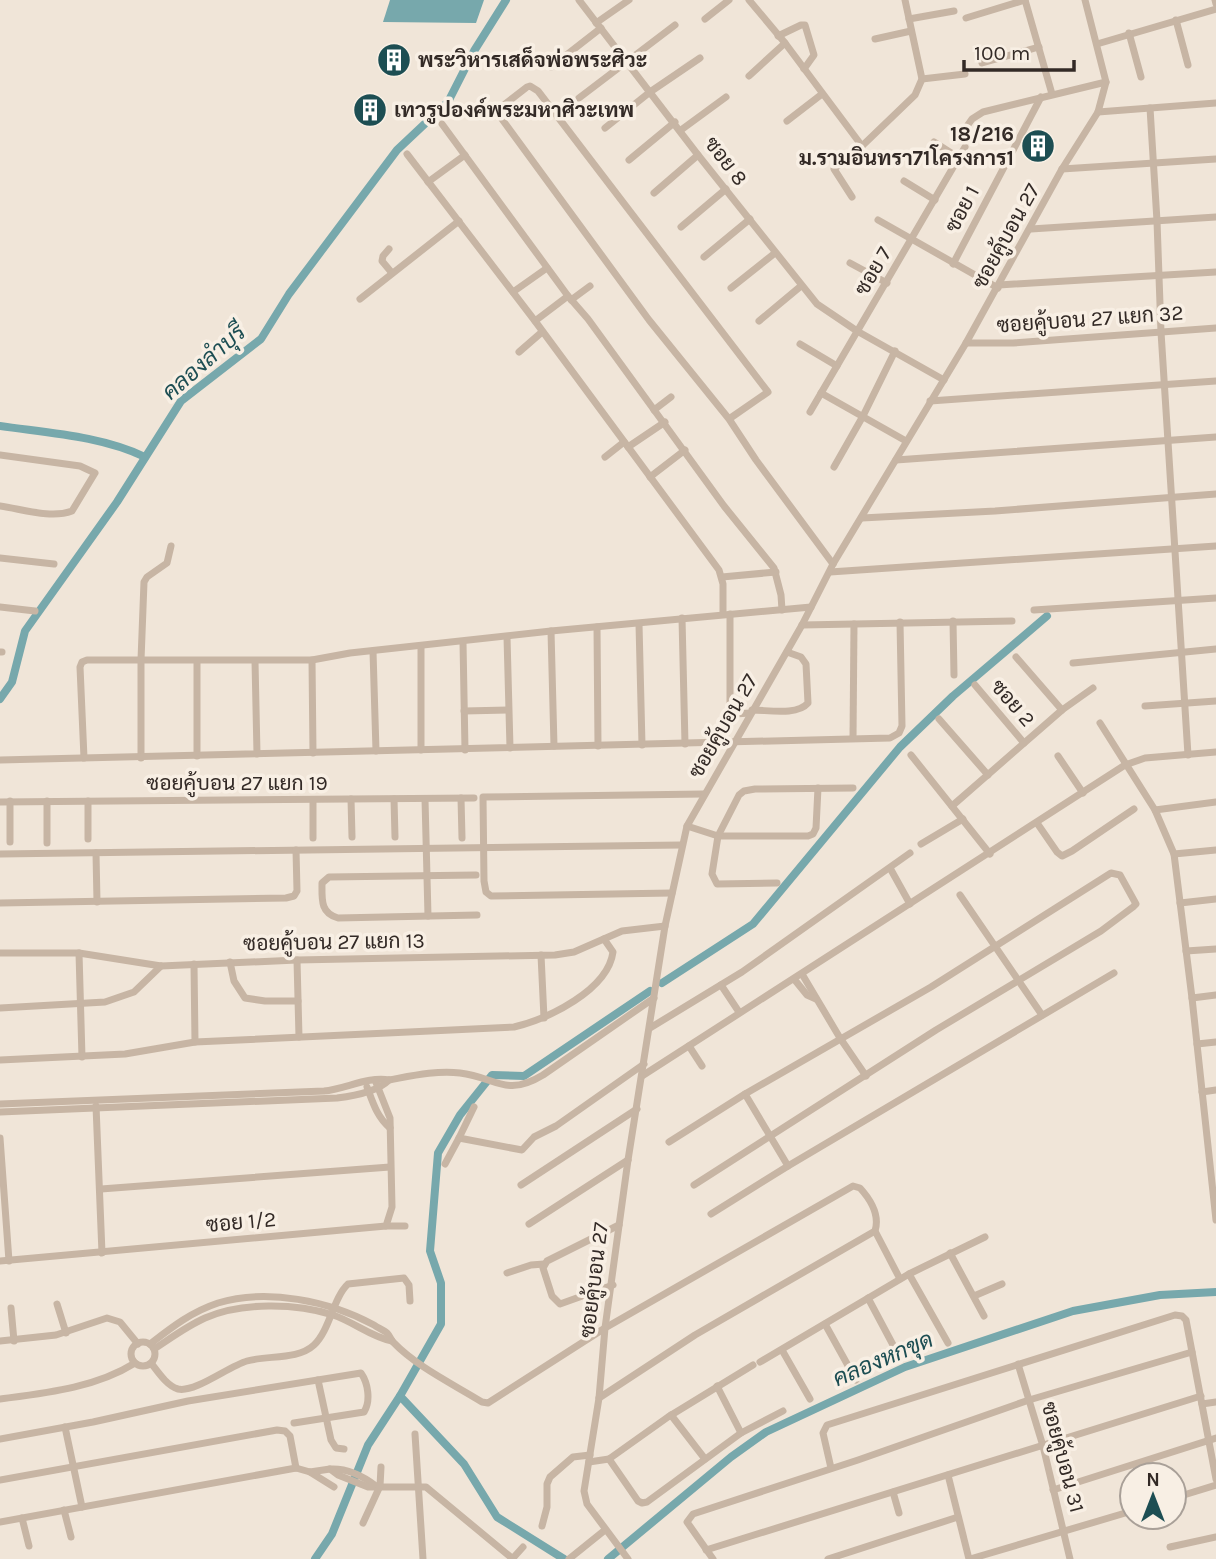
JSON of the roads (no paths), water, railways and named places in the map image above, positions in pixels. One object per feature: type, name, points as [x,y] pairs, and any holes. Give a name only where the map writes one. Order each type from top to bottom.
[{"type":"street","name":"ซอย 8","points":[[579,0],[775,253],[823,310],[944,380]]},
{"type":"street","points":[[551,67],[629,0]]},
{"type":"street","points":[[705,19],[729,0]]},
{"type":"street","points":[[749,0],[785,43],[862,146]]},
{"type":"street","points":[[852,197],[834,170],[915,95],[922,79],[905,0]]},
{"type":"street","points":[[967,18],[1025,0],[1052,94]]},
{"type":"street","name":"ซอยคู้บอน 27","points":[[626,1557],[605,1530],[584,1491],[599,1398],[605,1328],[628,1160],[681,845],[703,794],[906,441],[966,343],[1062,169],[1098,112],[1106,82],[1086,0]]},
{"type":"street","points":[[1097,44],[1176,20],[1216,4]]},
{"type":"street","points":[[909,19],[954,11]]},
{"type":"street","points":[[1176,20],[1188,65]]},
{"type":"street","points":[[579,98],[675,25]]},
{"type":"street","points":[[778,36],[805,25],[814,55],[804,69]]},
{"type":"street","points":[[876,39],[911,31]]},
{"type":"street","points":[[1129,33],[1141,77]]},
{"type":"street","points":[[749,76],[785,43]]},
{"type":"street","points":[[982,63],[1039,47]]},
{"type":"street","points":[[605,128],[650,92],[700,58]]},
{"type":"street","points":[[922,79],[965,74]]},
{"type":"street","points":[[965,130],[977,114],[1106,82]]},
{"type":"street","points":[[729,419],[768,392],[538,91],[527,87],[496,111],[649,320],[729,419],[832,568],[1216,546]]},
{"type":"street","points":[[787,121],[822,94]]},
{"type":"street","points":[[681,130],[726,97]]},
{"type":"street","name":"ซอย 1","points":[[953,264],[1041,97]]},
{"type":"street","points":[[1098,112],[1216,103]]},
{"type":"street","points":[[1150,108],[1161,332],[1188,755]]},
{"type":"street","points":[[628,160],[675,122]]},
{"type":"street","points":[[442,124],[569,298],[665,422],[724,506],[776,572],[782,610]]},
{"type":"street","points":[[934,142],[959,158]]},
{"type":"street","name":"ซอย 7","points":[[810,412],[965,147]]},
{"type":"street","points":[[407,154],[535,321],[722,577],[727,614],[730,710],[735,714],[804,708],[810,695],[805,660],[787,652]]},
{"type":"street","points":[[428,182],[465,155]]},
{"type":"street","points":[[654,193],[698,155]]},
{"type":"street","points":[[1062,169],[1216,159]]},
{"type":"street","points":[[904,181],[935,200]]},
{"type":"street","points":[[681,227],[726,189]]},
{"type":"street","points":[[1031,229],[1216,216]]},
{"type":"street","points":[[704,257],[750,219]]},
{"type":"street","points":[[878,220],[998,287],[1216,272]]},
{"type":"street","points":[[360,299],[459,221]]},
{"type":"street","points":[[389,249],[382,261],[392,273]]},
{"type":"street","points":[[731,288],[775,253]]},
{"type":"street","points":[[850,263],[887,283]]},
{"type":"street","points":[[513,292],[547,268]]},
{"type":"street","points":[[535,321],[590,286]]},
{"type":"street","points":[[758,321],[801,286]]},
{"type":"street","name":"ซอยคู้บอน 27 แยก 32","points":[[966,343],[1013,343],[1216,328]]},
{"type":"street","points":[[519,352],[542,332]]},
{"type":"street","points":[[800,344],[837,366]]},
{"type":"street","points":[[834,467],[895,351]]},
{"type":"street","points":[[930,401],[1216,381]]},
{"type":"street","points":[[821,393],[906,441]]},
{"type":"street","points":[[654,410],[671,397]]},
{"type":"street","points":[[605,457],[665,422]]},
{"type":"street","points":[[896,460],[1216,438]]},
{"type":"street","points":[[650,477],[685,450]]},
{"type":"street","points":[[0,455],[80,466],[94,473],[69,512],[57,514],[0,506]]},
{"type":"street","points":[[862,518],[1216,494]]},
{"type":"street","points":[[141,758],[144,582],[167,563],[171,546]]},
{"type":"street","points":[[0,558],[54,564]]},
{"type":"street","points":[[722,577],[776,572]]},
{"type":"street","points":[[1034,610],[1216,598]]},
{"type":"street","points":[[0,607],[35,611]]},
{"type":"street","points":[[84,758],[80,667],[82,662],[312,660],[551,631],[811,607]]},
{"type":"street","points":[[682,618],[685,744]]},
{"type":"street","points":[[953,621],[954,675]]},
{"type":"street","points":[[802,625],[1012,621]]},
{"type":"street","points":[[0,760],[890,738],[899,733],[902,726],[900,622]]},
{"type":"street","points":[[639,624],[642,745]]},
{"type":"street","points":[[853,738],[854,624]]},
{"type":"street","points":[[597,627],[598,746]]},
{"type":"street","points":[[551,631],[554,746]]},
{"type":"street","points":[[508,637],[510,748]]},
{"type":"street","points":[[463,642],[465,750]]},
{"type":"street","points":[[421,647],[421,750]]},
{"type":"street","points":[[1073,663],[1216,649]]},
{"type":"street","points":[[373,651],[376,751]]},
{"type":"street","points":[[1016,657],[1062,710]]},
{"type":"street","points":[[312,660],[313,753]]},
{"type":"street","points":[[197,661],[197,756]]},
{"type":"street","points":[[255,661],[257,754]]},
{"type":"street","name":"ซอย 2","points":[[975,685],[1024,743]]},
{"type":"street","points":[[952,806],[1062,710],[1093,688]]},
{"type":"street","points":[[1145,706],[1216,701]]},
{"type":"street","points":[[464,711],[508,710]]},
{"type":"street","points":[[939,719],[988,775]]},
{"type":"street","points":[[1100,723],[1154,810],[1174,854],[1214,1183],[1216,1220]]},
{"type":"street","points":[[642,1076],[1125,765],[1145,758],[1216,752]]},
{"type":"street","points":[[911,755],[990,854]]},
{"type":"street","points":[[1058,756],[1083,793]]},
{"type":"street","points":[[687,826],[718,835],[799,837],[813,834],[816,828],[818,788]]},
{"type":"street","points":[[777,883],[717,884],[712,874],[718,835],[739,795],[744,791],[853,788]]},
{"type":"street","name":"ซอยคู้บอน 27 แยก 19","points":[[0,802],[703,794]]},
{"type":"street","points":[[461,798],[462,838]]},
{"type":"street","points":[[478,798],[484,847],[484,888],[491,896],[672,892]]},
{"type":"street","points":[[351,799],[352,837]]},
{"type":"street","points":[[394,799],[395,837]]},
{"type":"street","points":[[425,799],[428,916]]},
{"type":"street","points":[[313,800],[313,838]]},
{"type":"street","points":[[47,801],[47,844]]},
{"type":"street","points":[[88,801],[88,839]]},
{"type":"street","points":[[10,802],[10,842]]},
{"type":"street","points":[[1154,810],[1216,802]]},
{"type":"street","points":[[1037,823],[1062,856],[1135,810]]},
{"type":"street","points":[[921,844],[963,819]]},
{"type":"street","points":[[0,854],[681,845]]},
{"type":"street","points":[[0,903],[286,898],[294,896],[297,891],[296,850]]},
{"type":"street","points":[[1174,854],[1216,850]]},
{"type":"street","points":[[96,853],[97,902]]},
{"type":"street","points":[[650,1028],[721,985],[911,853]]},
{"type":"street","points":[[890,868],[910,904]]},
{"type":"street","points":[[669,1142],[745,1094],[931,987],[1111,873],[1120,875],[1135,899],[1135,905],[1101,931],[1018,980],[694,1185]]},
{"type":"street","points":[[476,875],[329,877],[322,884],[322,901],[329,916],[338,918],[477,915]]},
{"type":"street","points":[[960,895],[1042,1016]]},
{"type":"street","points":[[1180,903],[1216,899]]},
{"type":"street","name":"ซอยคู้บอน 27 แยก 13","points":[[0,954],[79,953],[161,966],[541,955],[574,952],[634,928],[666,926]]},
{"type":"street","points":[[0,1060],[144,1052],[195,1042],[495,1030],[531,1023],[544,1018],[591,988],[606,974],[612,963],[613,952],[604,939]]},
{"type":"street","points":[[1186,951],[1216,949]]},
{"type":"street","points":[[79,953],[82,1057]]},
{"type":"street","points":[[541,955],[544,1018]]},
{"type":"street","points":[[297,960],[299,1037]]},
{"type":"street","points":[[230,962],[238,990],[246,998],[265,1002],[298,1001]]},
{"type":"street","points":[[194,964],[195,1042]]},
{"type":"street","points":[[0,1008],[105,1002],[134,992],[161,966]]},
{"type":"street","points":[[710,1214],[1114,973]]},
{"type":"street","points":[[802,974],[866,1076]]},
{"type":"street","points":[[794,979],[807,995],[816,999]]},
{"type":"street","points":[[721,985],[739,1012]]},
{"type":"street","points":[[1192,998],[1216,995]]},
{"type":"street","points":[[0,1104],[96,1105],[337,1098],[392,1079],[458,1073],[494,1084],[525,1085],[654,998]]},
{"type":"street","points":[[1197,1044],[1216,1042]]},
{"type":"street","points":[[689,1046],[702,1066]]},
{"type":"street","points":[[458,1138],[522,1150],[534,1137],[556,1126],[644,1064]]},
{"type":"street","points":[[376,1084],[390,1118],[391,1207],[386,1226]]},
{"type":"street","points":[[367,1087],[376,1112],[390,1128]]},
{"type":"street","points":[[1202,1092],[1216,1090]]},
{"type":"street","points":[[745,1094],[788,1166]]},
{"type":"street","points":[[0,1112],[96,1105]]},
{"type":"street","points":[[96,1105],[103,1253]]},
{"type":"street","points":[[445,1164],[474,1107]]},
{"type":"street","points":[[521,1185],[637,1109]]},
{"type":"street","points":[[1207,1136],[1216,1136]]},
{"type":"street","points":[[0,1138],[4,1261]]},
{"type":"street","points":[[529,1224],[628,1160]]},
{"type":"street","points":[[101,1189],[390,1167]]},
{"type":"street","points":[[152,1346],[180,1320],[215,1305],[241,1299],[334,1311],[387,1333],[407,1354],[482,1402],[488,1403],[605,1328],[853,1186],[860,1188],[872,1206],[877,1225],[875,1231],[695,1335],[599,1398]]},
{"type":"street","points":[[507,1273],[531,1265],[544,1264],[619,1225]]},
{"type":"street","name":"ซอย 1/2","points":[[4,1261],[405,1226]]},
{"type":"street","points":[[875,1231],[900,1279]]},
{"type":"street","points":[[542,1526],[547,1507],[548,1480],[573,1457],[609,1459],[717,1386],[900,1279],[985,1237]]},
{"type":"street","points":[[950,1253],[985,1316]]},
{"type":"street","points":[[544,1264],[552,1296],[560,1304],[612,1285]]},
{"type":"street","points":[[909,1274],[948,1343]]},
{"type":"street","points":[[151,1363],[175,1388],[187,1389],[247,1361],[299,1353],[315,1344],[334,1311],[342,1289],[348,1284],[404,1278],[407,1280],[411,1301]]},
{"type":"street","points":[[974,1296],[1002,1284]]},
{"type":"street","points":[[867,1298],[900,1358]]},
{"type":"street","points":[[0,1341],[66,1332],[102,1318],[115,1319],[138,1343],[152,1346],[218,1313],[272,1302]]},
{"type":"street","points":[[57,1304],[66,1332]]},
{"type":"street","points":[[215,1305],[218,1313]]},
{"type":"street","points":[[11,1308],[15,1341]]},
{"type":"street","points":[[831,1468],[823,1433],[827,1425],[1175,1315],[1186,1320],[1201,1400],[1212,1440],[1216,1479]]},
{"type":"street","points":[[825,1324],[856,1380]]},
{"type":"street","points":[[135,1363],[132,1352],[138,1343]]},
{"type":"street","points":[[0,1399],[70,1388],[113,1375],[135,1363],[143,1366],[151,1363],[155,1354],[152,1346]]},
{"type":"street","points":[[782,1350],[810,1399]]},
{"type":"street","points":[[713,1559],[687,1522],[692,1514],[1029,1399],[1192,1352]]},
{"type":"street","name":"ซอยคู้บอน 31","points":[[1018,1364],[1043,1446],[1070,1559]]},
{"type":"street","points":[[0,1439],[188,1401],[361,1373],[366,1380],[368,1403],[364,1412],[294,1423]]},
{"type":"street","points":[[318,1380],[331,1440],[336,1448],[344,1449]]},
{"type":"street","points":[[717,1386],[741,1433]]},
{"type":"street","points":[[706,1550],[1201,1400],[1216,1402]]},
{"type":"street","points":[[609,1459],[642,1503],[741,1433],[783,1411]]},
{"type":"street","points":[[671,1415],[705,1459]]},
{"type":"street","points":[[65,1427],[82,1507]]},
{"type":"street","points":[[0,1480],[281,1430],[288,1432],[290,1436],[296,1468]]},
{"type":"street","points":[[415,1434],[423,1559]]},
{"type":"street","points":[[1054,1490],[1212,1440]]},
{"type":"street","points":[[363,1523],[378,1487],[383,1470],[381,1467]]},
{"type":"street","points":[[0,1522],[296,1468],[310,1472],[334,1487]]},
{"type":"street","points":[[310,1472],[330,1469],[378,1487],[426,1488],[513,1559],[523,1547]]},
{"type":"street","points":[[948,1475],[970,1559],[1118,1515]]},
{"type":"street","points":[[1188,1494],[1216,1485]]},
{"type":"street","points":[[893,1492],[900,1513]]},
{"type":"street","points":[[64,1510],[71,1537]]},
{"type":"street","points":[[828,1559],[958,1517]]},
{"type":"street","points":[[22,1518],[29,1546]]},
{"type":"street","points":[[569,1559],[605,1530]]},
{"type":"street","points":[[1170,1547],[1216,1537]]},
{"type":"water","points":[[390,0],[484,0],[476,23],[383,22]]},
{"type":"waterway","name":"คลองลำบุรี","points":[[0,699],[12,682],[25,631],[117,502],[181,401],[261,339],[289,294],[397,150],[448,102],[474,51],[506,0]]},
{"type":"waterway","points":[[0,426],[111,444],[145,457]]},
{"type":"waterway","points":[[662,983],[753,924],[900,747],[953,696],[1047,616]]},
{"type":"waterway","points":[[400,1396],[441,1324],[441,1283],[430,1251],[438,1153],[460,1115],[492,1075],[524,1076],[650,991]]},
{"type":"waterway","name":"คลองหกขุด","points":[[608,1559],[731,1457],[766,1432],[905,1367],[1073,1311],[1160,1295],[1216,1292]]},
{"type":"waterway","name":"คลองหกขุด","points":[[315,1559],[332,1534],[368,1445],[400,1396],[464,1464],[497,1517],[564,1559]]},
{"type":"place","name":"พระวิหารเสด็จพ่อพระศิวะ","points":[[394,60]]},
{"type":"place","name":"เทวรูปองค์พระมหาศิวะเทพ","points":[[370,110]]},
{"type":"place","name":"18/216 ม.รามอินทรา71โครงการ1","points":[[1038,146]]}]
